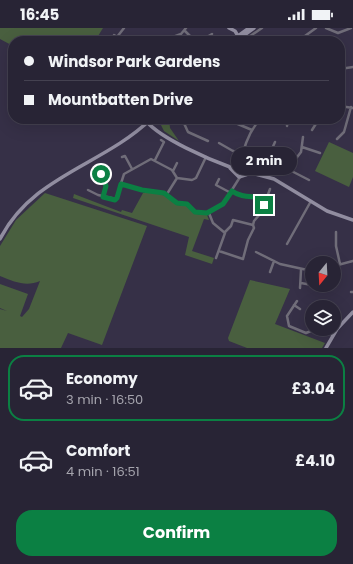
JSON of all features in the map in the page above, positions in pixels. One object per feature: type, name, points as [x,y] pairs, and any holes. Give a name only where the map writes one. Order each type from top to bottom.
[{"type":"street","points":[[240,36],[249,28]]},
{"type":"street","points":[[241,36],[254,28]]},
{"type":"street","points":[[250,36],[262,28]]},
{"type":"street","points":[[305,36],[316,28]]},
{"type":"street","points":[[326,28],[338,33],[351,28]]},
{"type":"street","points":[[172,36],[185,29]]},
{"type":"street","points":[[338,138],[346,126],[352,108]]},
{"type":"street","points":[[0,239],[19,211],[35,195],[62,176],[118,145],[144,124]]},
{"type":"street","points":[[149,124],[160,134],[206,156],[240,172],[252,173],[274,179],[334,215],[353,220]]},
{"type":"street","points":[[184,124],[188,132],[206,141]]},
{"type":"street","points":[[238,124],[252,130]]},
{"type":"street","points":[[121,184],[142,190],[167,194],[177,203],[188,205],[195,212],[209,213],[223,204],[236,183],[243,156],[252,130],[256,124]]},
{"type":"street","points":[[315,129],[317,124]]},
{"type":"street","points":[[288,169],[299,156],[302,147],[302,139]]},
{"type":"street","points":[[155,160],[162,141],[167,144]]},
{"type":"street","points":[[267,160],[275,142]]},
{"type":"street","points":[[220,145],[243,156],[267,160],[305,176],[309,180]]},
{"type":"street","points":[[302,147],[316,153],[320,153]]},
{"type":"street","points":[[122,157],[127,155],[132,169]]},
{"type":"street","points":[[177,178],[195,180],[206,156]]},
{"type":"street","points":[[88,190],[91,190],[103,197],[116,199],[124,174],[151,159],[173,171],[177,178]]},
{"type":"street","points":[[173,171],[177,163]]},
{"type":"street","points":[[100,164],[95,167],[106,184],[103,197]]},
{"type":"street","points":[[167,194],[177,178]]},
{"type":"street","points":[[219,179],[216,186],[239,196],[255,196],[266,199]]},
{"type":"street","points":[[219,251],[243,259],[248,240],[254,229],[252,225],[261,213],[270,189]]},
{"type":"street","points":[[287,244],[311,201]]},
{"type":"street","points":[[209,213],[213,223],[225,232]]},
{"type":"street","points":[[216,258],[225,236],[225,232],[231,226],[233,220],[252,225]]},
{"type":"street","points":[[337,234],[336,246],[338,256]]},
{"type":"street","points":[[258,252],[274,261],[305,270]]},
{"type":"street","points":[[270,272],[274,261]]},
{"type":"street","points":[[341,264],[353,261]]},
{"type":"street","points":[[300,288],[302,270]]},
{"type":"street","points":[[301,283],[305,284]]},
{"type":"street","points":[[296,301],[287,316],[289,326],[305,333]]},
{"type":"street","points":[[294,305],[300,309]]},
{"type":"street","points":[[341,326],[353,312]]},
{"type":"street","points":[[327,348],[333,336]]},
{"type":"green space","points":[[0,28],[103,28],[98,36],[8,36],[8,43],[0,39]]},
{"type":"green space","points":[[160,124],[170,124],[170,128],[179,141],[164,131]]},
{"type":"green space","points":[[329,142],[353,153],[353,177],[349,187],[315,171]]},
{"type":"green space","points":[[45,193],[147,226],[102,345],[68,333],[61,348],[0,348],[0,309],[7,311],[0,308],[0,284],[28,294],[20,316],[22,317],[29,309],[40,281],[25,284],[0,276],[0,246],[16,220]]},
{"type":"green space","points":[[143,193],[155,193],[166,196],[177,205],[187,206],[196,214],[207,215],[209,220],[204,219],[192,251],[214,258],[212,264],[185,255],[189,237],[73,198],[74,194],[121,212],[122,210],[132,213]]},
{"type":"green space","points":[[250,280],[290,289],[275,324],[325,343],[322,348],[247,348],[229,341],[228,338]]},
{"type":"route","points":[[101,174],[106,184],[103,197],[113,200],[117,198],[121,184],[142,190],[167,194],[177,203],[187,204],[196,212],[209,213],[223,204],[232,191],[239,196],[255,196],[266,199],[264,205]]}]
